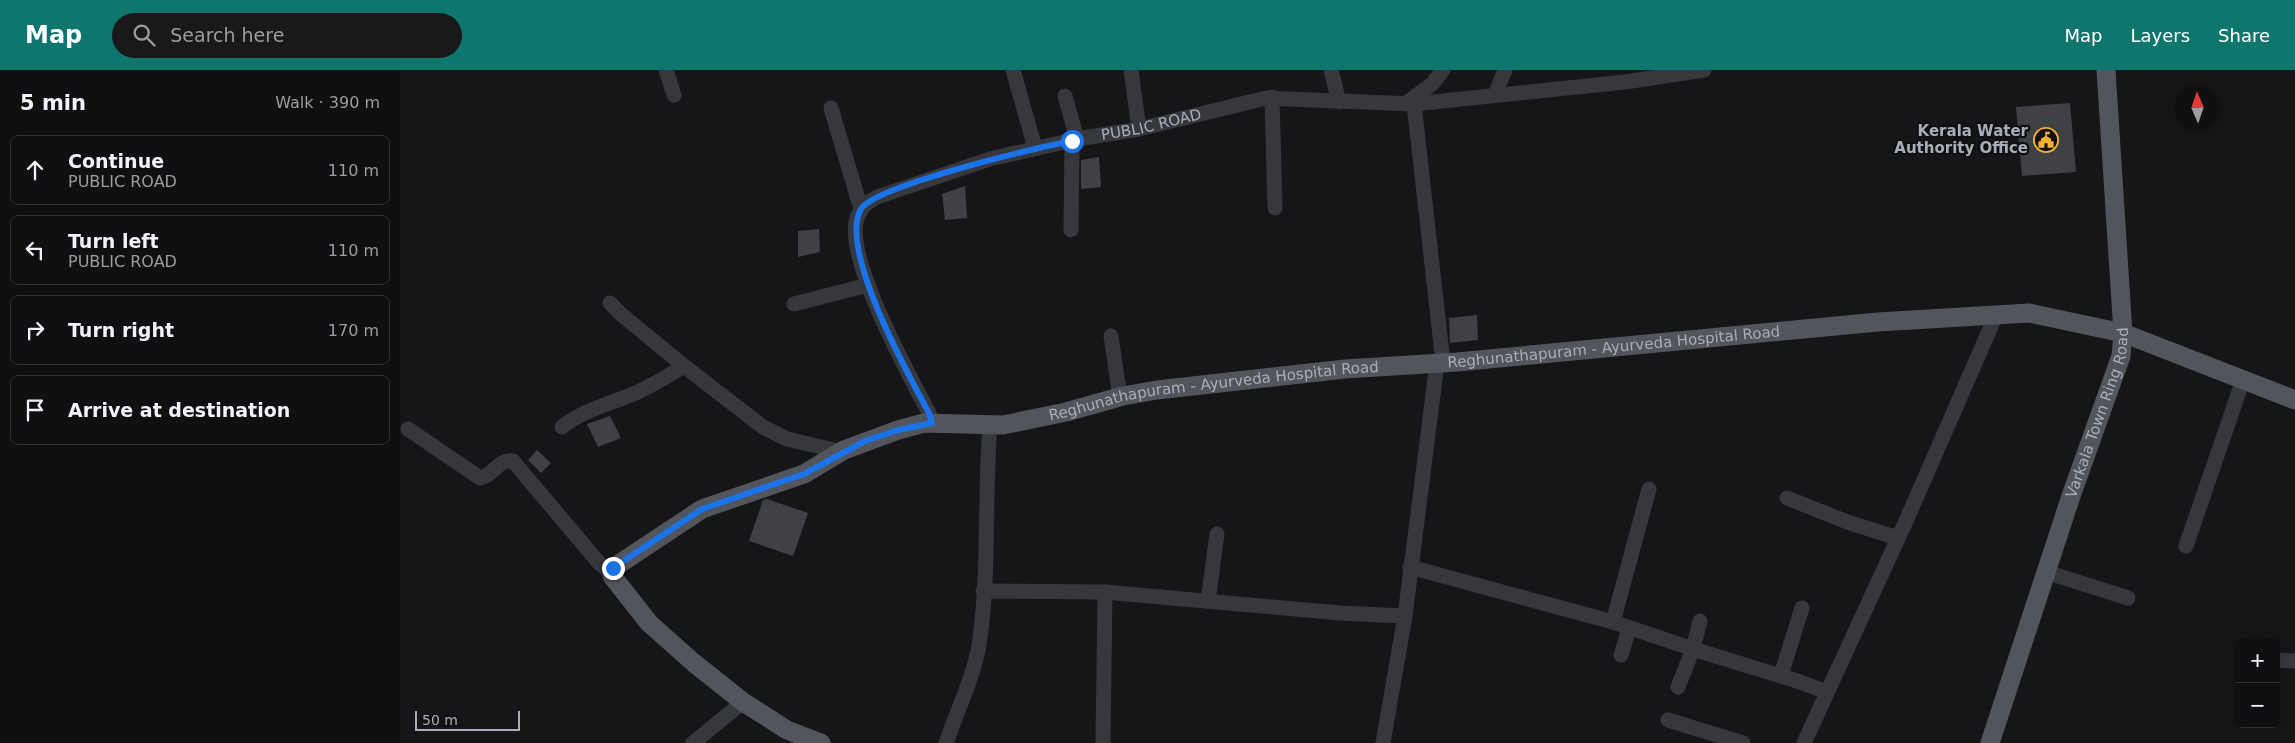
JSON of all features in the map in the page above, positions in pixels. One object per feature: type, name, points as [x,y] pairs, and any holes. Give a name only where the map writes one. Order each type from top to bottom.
[{"type":"main road","name":"Varkala Town Ring Road","points":[[1991,743],[2046,572],[2121,356],[2123,333],[2106,70]]},
{"type":"main road","name":"Reghunathapuram - Ayurveda Hospital Road","points":[[612,573],[613,568],[702,509],[804,474],[865,441],[898,430],[932,423],[1003,425],[1157,390],[1345,369],[1440,363],[1878,322],[2029,313],[2123,333],[2295,400]]},
{"type":"main road","points":[[612,573],[612,576],[649,623],[694,663],[744,702],[787,730],[821,743]]},
{"type":"street","points":[[666,70],[674,95]]},
{"type":"street","points":[[1013,70],[1035,148]]},
{"type":"street","points":[[1131,70],[1140,129]]},
{"type":"street","points":[[1331,70],[1339,102]]},
{"type":"street","points":[[1383,743],[1405,616],[1410,567],[1440,363],[1409,104],[1432,84],[1443,70]]},
{"type":"street","points":[[1495,95],[1505,70]]},
{"type":"street","name":"PUBLIC ROAD","points":[[861,209],[867,202],[887,192],[990,159],[1035,148],[1140,129],[1272,97],[1339,102],[1409,104],[1625,82],[1704,70]]},
{"type":"street","points":[[1272,97],[1275,208]]},
{"type":"street","points":[[1071,100],[1078,140],[1071,230]]},
{"type":"street","points":[[831,108],[861,209],[856,222],[855,234],[868,285],[932,423]]},
{"type":"street","points":[[794,304],[868,285]]},
{"type":"street","points":[[610,303],[684,366],[763,428],[788,439],[842,452]]},
{"type":"street","points":[[1804,743],[1898,538],[1996,315]]},
{"type":"street","points":[[1111,336],[1120,397]]},
{"type":"street","points":[[562,427],[572,420],[655,384],[684,366]]},
{"type":"street","points":[[2186,546],[2243,380]]},
{"type":"street","points":[[946,743],[974,666],[979,645],[988,537],[986,466],[990,425]]},
{"type":"street","points":[[408,429],[431,442],[480,478],[485,477],[506,461],[513,461],[599,563],[612,573]]},
{"type":"street","points":[[1613,622],[1649,489]]},
{"type":"street","points":[[1788,498],[1898,538]]},
{"type":"street","points":[[1208,601],[1217,534]]},
{"type":"street","points":[[1410,567],[1613,622],[1629,629],[1781,675],[1827,692]]},
{"type":"street","points":[[2046,572],[2128,598]]},
{"type":"street","points":[[983,591],[1106,592],[1340,614],[1405,616]]},
{"type":"street","points":[[1103,743],[1106,592]]},
{"type":"street","points":[[1781,675],[1802,608]]},
{"type":"street","points":[[1678,687],[1693,649],[1700,621]]},
{"type":"street","points":[[1622,654],[1629,629]]},
{"type":"street","points":[[2280,660],[2295,661]]},
{"type":"street","points":[[693,743],[744,702]]},
{"type":"street","points":[[1668,720],[1743,743]]},
{"type":"building","name":"Kerala Water Authority Office","points":[[2070,103],[2076,172],[2022,176],[2016,107]]},
{"type":"building","points":[[1099,157],[1101,187],[1081,189],[1081,160]]},
{"type":"building","points":[[965,186],[967,218],[945,220],[942,194]]},
{"type":"building","points":[[819,229],[820,252],[798,257],[798,231]]},
{"type":"building","points":[[1477,315],[1478,340],[1450,343],[1449,318]]},
{"type":"building","points":[[610,416],[621,438],[598,447],[587,424]]},
{"type":"building","points":[[537,450],[551,463],[541,473],[528,460]]},
{"type":"building","points":[[767,499],[808,513],[793,556],[749,541],[763,500]]},
{"type":"place","name":"Kerala Water Authority Office","points":[[2046,140]]},
{"type":"route","points":[[613,568],[702,509],[762,490],[804,474],[844,450],[865,441],[898,430],[932,423],[867,281],[855,234],[858,215],[867,202],[887,192],[942,176],[990,159],[1072,141]]}]
